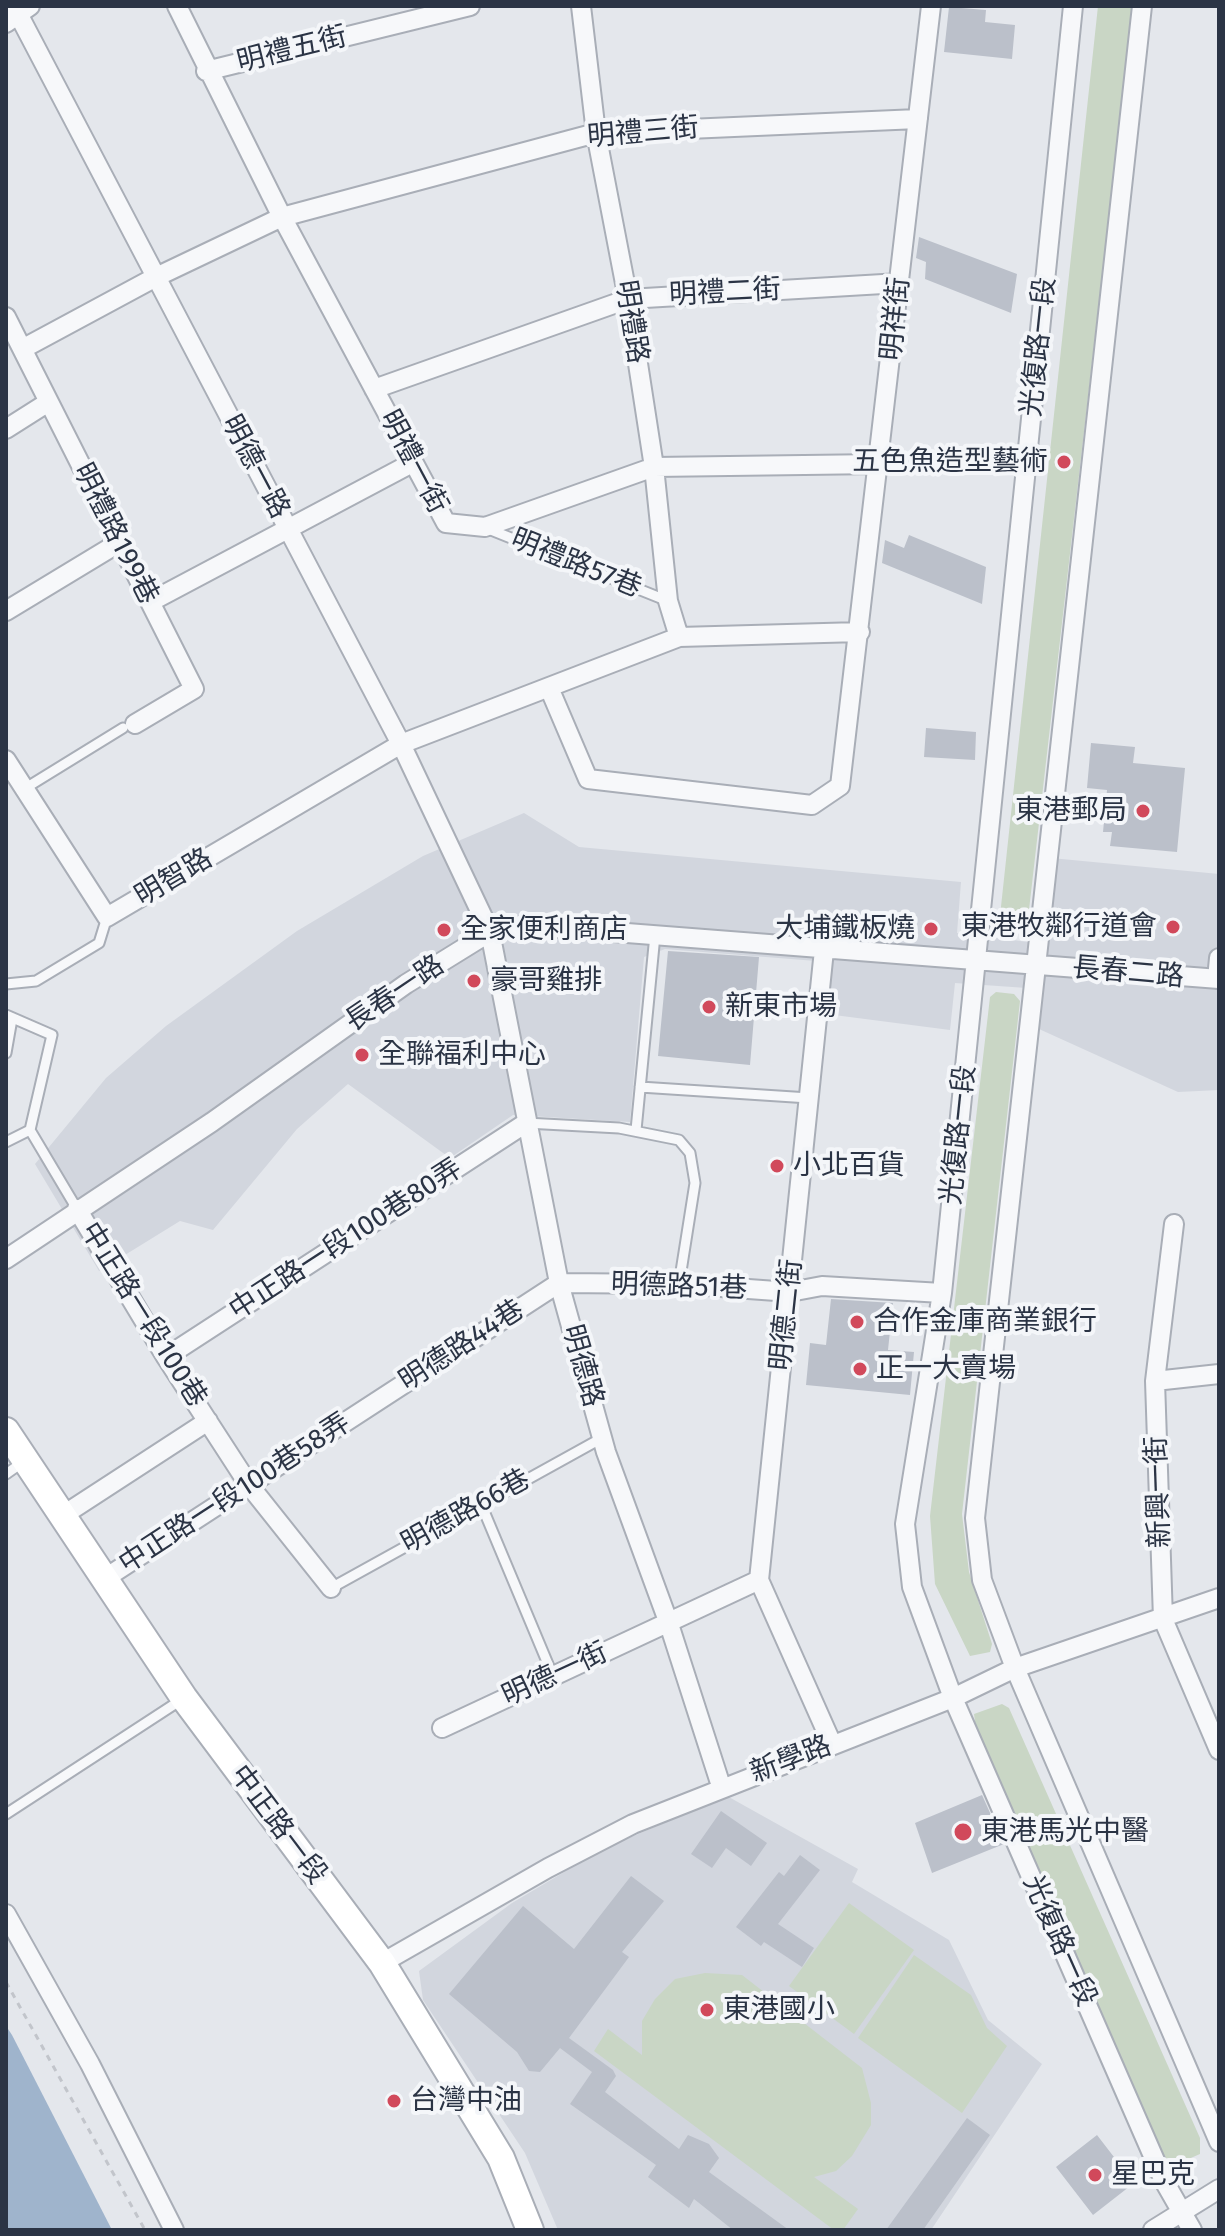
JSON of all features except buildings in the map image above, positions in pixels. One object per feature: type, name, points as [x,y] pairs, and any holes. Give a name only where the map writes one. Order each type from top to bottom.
[{"type":"main road","name":"中正路一段","points":[[6,1431],[16,1467],[62,1516],[184,1698],[382,1963],[501,2158],[530,2230]]},
{"type":"street","name":"明禮一街","points":[[177,6],[206,71],[446,523],[485,527],[654,467],[879,464]]},
{"type":"street","name":"明禮五街","points":[[206,71],[470,6]]},
{"type":"street","name":"明禮路","points":[[581,6],[596,133],[628,299],[654,467],[668,601],[679,637]]},
{"type":"street","name":"明祥街","points":[[550,690],[588,779],[812,805],[840,786],[931,6]]},
{"type":"street","name":"光復路一段","points":[[1073,6],[942,1293],[905,1524],[912,1587],[953,1698],[1164,2181],[1192,2230]]},
{"type":"street","name":"光復路一段","points":[[1142,6],[975,1518],[982,1580],[1015,1668],[1219,2142]]},
{"type":"street","name":"明德一路","points":[[17,12],[401,744],[490,932]]},
{"type":"street","name":"明禮三街","points":[[24,348],[154,278],[282,217],[596,133],[918,119]]},
{"type":"street","name":"明禮二街","points":[[374,389],[628,299],[900,283]]},
{"type":"street","name":"明禮路199巷","points":[[6,317],[194,689],[129,726]]},
{"type":"street","points":[[6,429],[47,403]]},
{"type":"street","points":[[150,602],[412,463]]},
{"type":"street","points":[[6,611],[120,542]]},
{"type":"street","points":[[401,744],[550,690],[679,637],[860,632]]},
{"type":"street","name":"明智路","points":[[6,760],[107,917],[401,744]]},
{"type":"street","name":"長春一路","points":[[6,1259],[212,1122],[406,984],[490,932],[524,925],[1038,965]]},
{"type":"street","name":"明德路","points":[[490,932],[559,1283],[602,1438],[668,1621],[721,1786]]},
{"type":"street","name":"明德二街","points":[[759,1580],[824,950]]},
{"type":"street","points":[[1218,979],[1219,958]]},
{"type":"street","name":"長春二路","points":[[1038,965],[1218,979]]},
{"type":"street","name":"中正路一段100巷80弄","points":[[166,1357],[526,1123]]},
{"type":"street","name":"中正路一段100巷","points":[[77,1209],[166,1357],[249,1485],[331,1588]]},
{"type":"street","name":"新興一街","points":[[1174,1224],[1155,1381],[1163,1619],[1219,1750]]},
{"type":"street","name":"明德路51巷","points":[[559,1283],[679,1284],[790,1292],[822,1286],[942,1293]]},
{"type":"street","name":"明德路44巷","points":[[365,1409],[559,1283]]},
{"type":"street","points":[[1155,1381],[1219,1374]]},
{"type":"street","name":"中正路一段100巷58弄","points":[[104,1579],[365,1409]]},
{"type":"street","name":"中正路一段100巷","points":[[62,1516],[208,1421]]},
{"type":"street","points":[[668,1621],[759,1580],[832,1744]]},
{"type":"street","name":"新學路","points":[[382,1963],[562,1860],[633,1824],[721,1786],[953,1698],[1015,1668],[1219,1598]]},
{"type":"street","name":"明德一街","points":[[442,1728],[668,1621]]},
{"type":"street","points":[[6,1914],[90,2064],[174,2230]]},
{"type":"street","points":[[1153,2230],[1182,2208],[1219,2189]]},
{"type":"lane","name":"明禮路57巷","points":[[485,527],[668,601]]},
{"type":"lane","points":[[24,789],[129,726]]},
{"type":"lane","points":[[6,984],[36,981],[99,943],[107,917]]},
{"type":"lane","points":[[636,1130],[655,935]]},
{"type":"lane","points":[[6,1053],[9,1017],[52,1035],[44,1056],[30,1130],[77,1209]]},
{"type":"lane","points":[[640,1087],[809,1098]]},
{"type":"lane","points":[[526,1123],[636,1130],[679,1140],[690,1153],[695,1183],[679,1284]]},
{"type":"lane","points":[[6,1142],[30,1130]]},
{"type":"lane","name":"明德路66巷","points":[[331,1588],[602,1438]]},
{"type":"lane","points":[[481,1504],[553,1676]]},
{"type":"lane","points":[[6,1814],[184,1698]]},
{"type":"path","points":[[6,1982],[145,2230]]},
{"type":"shaded area","points":[[524,813],[579,847],[961,882],[957,933],[1044,944],[1051,858],[1219,874],[1219,1090],[1178,1092],[1039,1029],[1041,989],[955,983],[950,1030],[811,1012],[816,961],[665,949],[644,957],[630,1122],[513,1115],[450,1158],[348,1084],[297,1129],[213,1230],[180,1221],[99,1271],[35,1164],[106,1078],[166,1026],[297,931],[423,856]]},
{"type":"shaded area","name":"東港國小","points":[[727,1796],[858,1869],[852,1882],[949,1940],[988,2020],[1042,2064],[931,2230],[558,2230],[525,2153],[423,2000],[419,1971],[512,1903],[603,1849]]},
{"type":"green space","points":[[1098,6],[1133,6],[1027,927],[999,925]]},
{"type":"green space","points":[[996,992],[1014,994],[1020,1001],[962,1514],[969,1572],[992,1644],[990,1652],[970,1656],[935,1584],[930,1516],[990,997]]},
{"type":"green space","points":[[1002,1704],[1009,1708],[1200,2138],[1200,2154],[1170,2167],[1160,2158],[977,1736],[974,1714]]},
{"type":"green space","points":[[849,1903],[914,1950],[854,2034],[789,1986]]},
{"type":"green space","points":[[914,1955],[971,1995],[987,2028],[1007,2046],[962,2113],[858,2038]]},
{"type":"green space","points":[[705,1973],[742,1975],[862,2068],[871,2103],[871,2125],[852,2156],[836,2171],[814,2177],[858,2209],[843,2230],[834,2230],[594,2051],[608,2029],[642,2055],[642,2021],[655,1999],[675,1979]]},
{"type":"water","points":[[6,2026],[12,2035],[112,2230],[6,2230]]},
{"type":"place","name":"五色魚造型藝術","points":[[1064,462]]},
{"type":"place","name":"東港郵局","points":[[1143,811]]},
{"type":"place","name":"東港牧鄰行道會","points":[[1173,927]]},
{"type":"place","name":"大埔鐵板燒","points":[[931,929]]},
{"type":"place","name":"全家便利商店","points":[[444,930]]},
{"type":"place","name":"豪哥雞排","points":[[474,981]]},
{"type":"place","name":"新東市場","points":[[709,1007]]},
{"type":"place","name":"全聯福利中心","points":[[362,1055]]},
{"type":"place","name":"小北百貨","points":[[777,1166]]},
{"type":"place","name":"合作金庫商業銀行","points":[[857,1322]]},
{"type":"place","name":"正一大賣場","points":[[860,1369]]},
{"type":"place","name":"東港馬光中醫","points":[[963,1832]]},
{"type":"place","name":"東港國小","points":[[707,2010]]},
{"type":"place","name":"台灣中油","points":[[394,2101]]},
{"type":"place","name":"星巴克","points":[[1095,2175]]}]
